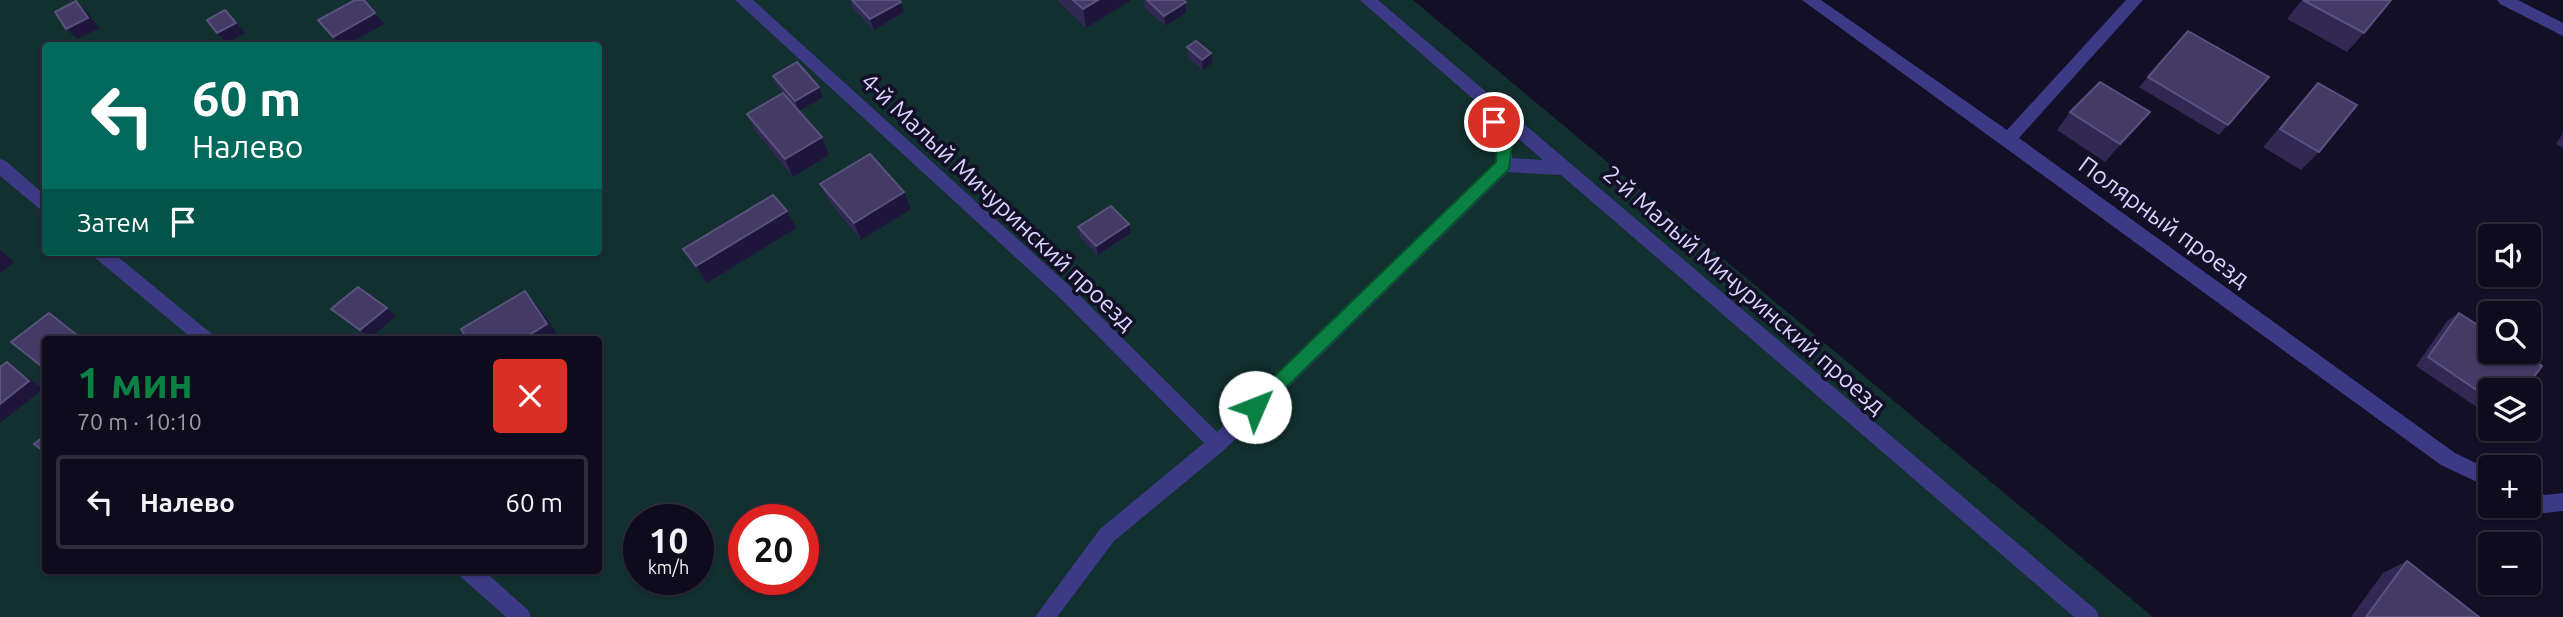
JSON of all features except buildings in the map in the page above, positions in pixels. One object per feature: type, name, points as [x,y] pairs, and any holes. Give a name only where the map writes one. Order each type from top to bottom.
[{"type":"lane","name":"4-й Малый Мичуринский проезд","points":[[743,0],[1068,295],[1217,444]]},
{"type":"lane","name":"2-й Малый Мичуринский проезд","points":[[1368,0],[2089,617]]},
{"type":"lane","name":"Полярный проезд","points":[[1810,0],[2008,139],[2448,459],[2478,473]]},
{"type":"lane","points":[[2008,139],[2135,0]]},
{"type":"lane","points":[[2505,0],[2563,30]]},
{"type":"lane","points":[[1484,99],[1504,145],[1504,165]]},
{"type":"lane","points":[[1045,617],[1107,535],[1217,444],[1504,165],[1565,169]]},
{"type":"lane","points":[[0,166],[42,203]]},
{"type":"lane","points":[[105,256],[202,336]]},
{"type":"lane","points":[[2541,503],[2563,502]]},
{"type":"lane","points":[[473,574],[521,617]]},
{"type":"green space","points":[[0,0],[1413,0],[2153,617],[0,617]]},
{"type":"route","points":[[1255,407],[1504,165],[1504,145],[1494,122]]}]
